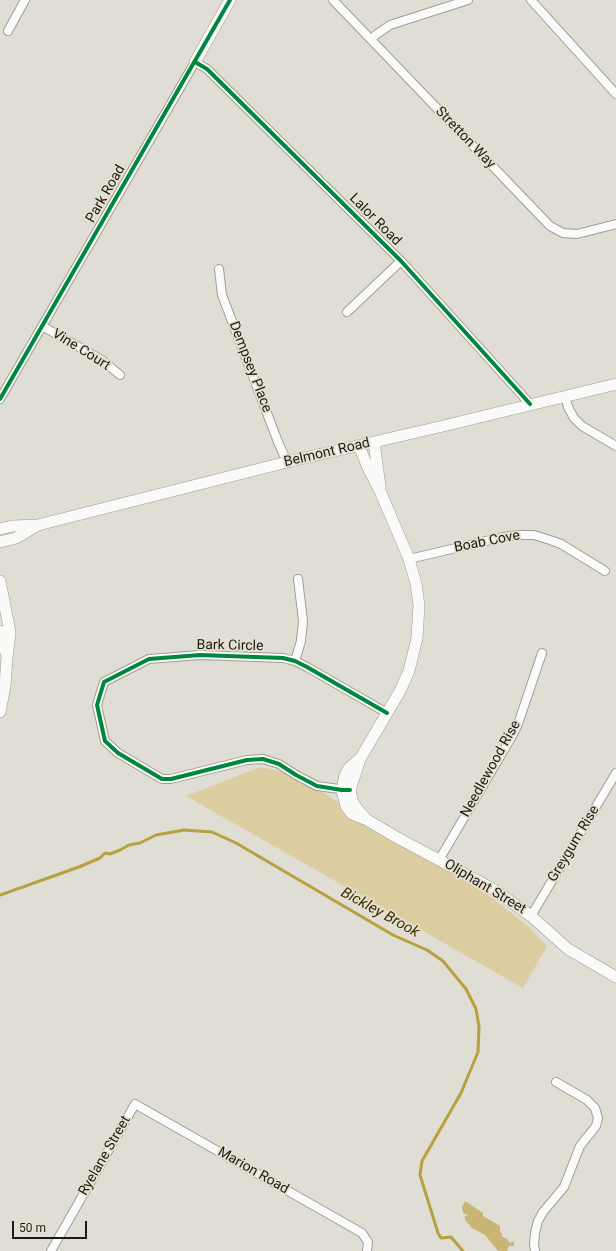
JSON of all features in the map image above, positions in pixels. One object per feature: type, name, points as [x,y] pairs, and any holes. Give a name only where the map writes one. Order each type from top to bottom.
[{"type":"street","points":[[8,31],[26,0]]},
{"type":"street","name":"Park Road","points":[[0,399],[230,0]]},
{"type":"street","name":"Stretton Way","points":[[333,0],[550,226],[563,233],[577,234],[616,224]]},
{"type":"street","points":[[371,39],[390,25],[468,0]]},
{"type":"street","points":[[531,0],[616,94]]},
{"type":"street","name":"Lalor Road","points":[[195,62],[207,69],[401,261],[530,404]]},
{"type":"street","points":[[347,312],[401,261]]},
{"type":"street","name":"Dempsey Place","points":[[220,269],[222,295],[287,462]]},
{"type":"street","name":"Vine Court","points":[[42,326],[102,360],[120,374]]},
{"type":"street","name":"Belmont Road","points":[[0,529],[13,526],[38,525],[287,462],[616,384]]},
{"type":"street","points":[[565,396],[568,407],[574,418],[582,426],[616,446]]},
{"type":"street","points":[[374,442],[379,469],[380,491]]},
{"type":"street","points":[[346,790],[345,775],[360,759],[387,713],[409,671],[417,638],[419,606],[416,584],[409,559],[359,446]]},
{"type":"street","name":"Belmont Road","points":[[0,542],[16,538],[38,525]]},
{"type":"street","name":"Boab Cove","points":[[409,559],[503,537],[534,535],[561,544],[606,571]]},
{"type":"street","points":[[295,661],[301,641],[304,621],[298,579]]},
{"type":"street","points":[[0,581],[10,632],[6,686],[0,712]]},
{"type":"street","points":[[0,631],[7,657]]},
{"type":"street","name":"Needlewood Rise","points":[[439,860],[518,724],[542,652]]},
{"type":"street","name":"Bark Circle","points":[[346,790],[317,786],[279,764],[263,759],[247,760],[171,779],[162,779],[118,754],[105,741],[97,705],[104,682],[149,659],[200,655],[283,658],[295,661],[387,713]]},
{"type":"street","name":"Greygum Rise","points":[[531,916],[616,773]]},
{"type":"street","name":"Oliphant Street","points":[[346,790],[346,806],[352,814],[368,820],[493,890],[531,916],[568,949],[616,977]]},
{"type":"street","points":[[535,1251],[535,1233],[538,1221],[543,1212],[564,1187],[580,1146],[596,1126],[598,1118],[595,1108],[587,1100],[556,1082]]},
{"type":"street","name":"Marion Road","points":[[135,1104],[362,1233],[368,1242],[367,1251]]},
{"type":"street","name":"Ryelane Street","points":[[51,1251],[135,1104]]},
{"type":"shaded area","points":[[260,767],[296,775],[341,804],[396,843],[484,892],[528,926],[547,946],[523,988],[186,796]]},
{"type":"shaded area","points":[[465,1201],[483,1213],[483,1216],[500,1226],[502,1237],[506,1238],[510,1243],[514,1241],[514,1246],[509,1246],[507,1251],[498,1251],[485,1235],[472,1228],[465,1220],[465,1216],[468,1215],[463,1213],[462,1207]]},
{"type":"waterway","name":"Bickley Brook","points":[[0,895],[79,867],[100,858],[105,853],[110,854],[129,845],[140,843],[156,835],[184,830],[212,832],[236,843],[393,935],[427,950],[443,961],[466,989],[476,1009],[479,1027],[478,1052],[461,1093],[422,1161],[420,1175],[438,1233],[441,1238],[451,1237],[463,1251]]},
{"type":"cycle path","points":[[0,399],[230,0]]},
{"type":"cycle path","points":[[195,62],[207,69],[401,261],[530,404]]},
{"type":"cycle path","points":[[350,790],[317,786],[279,764],[263,759],[247,760],[171,779],[162,779],[118,753],[105,741],[97,705],[104,682],[149,659],[200,655],[283,658],[295,661],[307,667],[387,713]]}]
